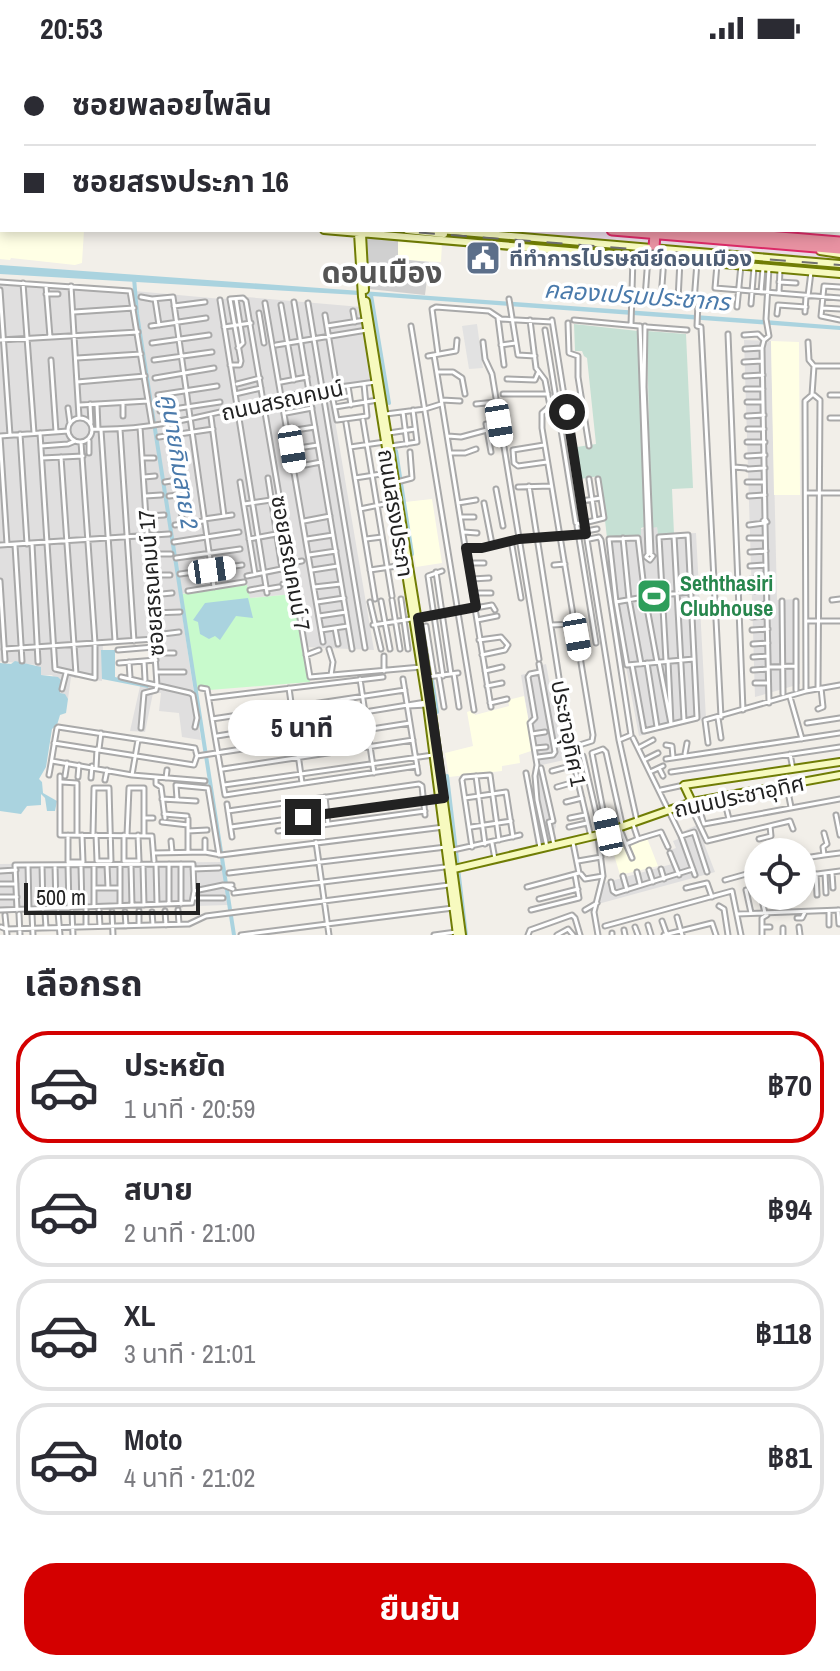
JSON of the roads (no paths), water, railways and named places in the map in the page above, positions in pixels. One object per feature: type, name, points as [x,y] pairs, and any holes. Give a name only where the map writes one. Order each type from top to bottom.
[{"type":"highway","points":[[649,232],[840,246]]},
{"type":"highway","points":[[649,232],[801,246],[840,246]]},
{"type":"highway","points":[[649,232],[650,251]]},
{"type":"highway","points":[[713,232],[840,246]]},
{"type":"highway","points":[[741,232],[840,246]]},
{"type":"main road","points":[[348,232],[633,256],[650,251],[664,258],[680,260],[840,274]]},
{"type":"main road","points":[[429,232],[495,238],[508,236]]},
{"type":"main road","points":[[462,232],[650,251],[840,264]]},
{"type":"main road","name":"ถนนสรงประภา","points":[[360,233],[362,285],[386,414],[388,444]]},
{"type":"main road","points":[[508,236],[510,246]]},
{"type":"main road","points":[[526,247],[529,237]]},
{"type":"main road","name":"ถนนสรงประภา","points":[[364,298],[378,400],[398,483],[433,754],[455,868],[458,934]]},
{"type":"main road","name":"ถนนสรงประภา","points":[[398,483],[394,503],[404,565],[415,618],[427,647],[434,677],[444,827],[452,849]]},
{"type":"main road","points":[[693,802],[684,785],[840,762]]},
{"type":"main road","name":"ถนนประชาอุทิศ","points":[[455,868],[621,828],[693,802],[840,775]]},
{"type":"main road","name":"ถนนสรงประภา","points":[[455,868],[451,885],[458,934]]},
{"type":"street","points":[[650,251],[645,298],[698,302],[721,738]]},
{"type":"street","points":[[631,325],[633,256]]},
{"type":"street","points":[[661,300],[664,258]]},
{"type":"street","points":[[677,301],[680,260]]},
{"type":"street","points":[[694,302],[697,262]]},
{"type":"street","points":[[717,264],[715,288],[840,298]]},
{"type":"street","points":[[737,307],[741,265]]},
{"type":"street","points":[[751,304],[754,267]]},
{"type":"street","points":[[761,292],[766,268]]},
{"type":"street","points":[[766,268],[769,336],[764,340],[762,361],[769,703]]},
{"type":"street","points":[[779,294],[780,269]]},
{"type":"street","points":[[777,314],[779,304],[805,309],[811,271]]},
{"type":"street","points":[[0,282],[130,291],[153,425]]},
{"type":"street","points":[[779,282],[796,283]]},
{"type":"street","points":[[23,283],[34,433]]},
{"type":"street","points":[[46,286],[50,337]]},
{"type":"street","points":[[71,286],[79,417]]},
{"type":"street","points":[[840,287],[824,286],[821,318],[840,320]]},
{"type":"street","points":[[0,290],[10,435]]},
{"type":"street","points":[[46,294],[58,294]]},
{"type":"street","points":[[141,297],[155,299],[171,296],[174,306],[214,587]]},
{"type":"street","points":[[155,299],[159,325]]},
{"type":"street","points":[[224,327],[238,325],[251,323],[245,300],[230,299],[238,325],[243,345],[238,348],[241,364],[230,365]]},
{"type":"street","points":[[236,299],[238,325]]},
{"type":"street","points":[[220,300],[267,590]]},
{"type":"street","points":[[509,300],[519,356],[535,356]]},
{"type":"street","points":[[174,306],[205,302]]},
{"type":"street","points":[[294,302],[352,649]]},
{"type":"street","points":[[265,303],[281,382],[323,642]]},
{"type":"street","points":[[308,303],[365,648]]},
{"type":"street","points":[[281,305],[294,380]]},
{"type":"street","points":[[507,699],[490,705],[437,372],[432,309],[441,306],[489,311],[498,318],[552,321],[619,740],[638,839]]},
{"type":"street","points":[[72,313],[134,308]]},
{"type":"street","points":[[822,308],[840,309]]},
{"type":"street","points":[[353,311],[355,322]]},
{"type":"street","points":[[259,313],[264,343]]},
{"type":"street","points":[[325,315],[337,388]]},
{"type":"street","points":[[151,326],[206,318]]},
{"type":"street","points":[[498,318],[504,365]]},
{"type":"street","points":[[327,326],[365,320]]},
{"type":"street","points":[[507,379],[535,380],[538,373],[530,320]]},
{"type":"street","points":[[574,320],[687,330]]},
{"type":"street","name":"ซอยสรณคมน์ 7","points":[[251,323],[310,677],[331,675]]},
{"type":"street","points":[[568,323],[569,353]]},
{"type":"street","points":[[411,326],[474,710]]},
{"type":"street","points":[[643,326],[644,439],[650,555]]},
{"type":"street","points":[[252,331],[261,328]]},
{"type":"street","points":[[274,345],[367,330]]},
{"type":"street","points":[[545,330],[576,523],[585,524],[604,518],[598,479]]},
{"type":"street","points":[[2,340],[138,332]]},
{"type":"street","points":[[728,334],[736,449],[734,467],[743,710]]},
{"type":"street","points":[[744,335],[758,334],[764,340]]},
{"type":"street","points":[[152,343],[209,335]]},
{"type":"street","points":[[428,356],[457,351],[457,340]]},
{"type":"street","points":[[483,342],[485,359],[492,374],[555,752],[536,757]]},
{"type":"street","points":[[806,691],[805,401],[812,395],[814,366],[809,360],[808,342]]},
{"type":"street","points":[[501,345],[516,343]]},
{"type":"street","points":[[745,349],[762,348]]},
{"type":"street","points":[[154,360],[212,352]]},
{"type":"street","points":[[558,355],[569,353],[578,356],[589,446]]},
{"type":"street","points":[[75,358],[141,354]]},
{"type":"street","points":[[51,360],[56,432]]},
{"type":"street","points":[[744,362],[762,361]]},
{"type":"street","points":[[551,364],[559,363]]},
{"type":"street","points":[[814,366],[840,366]]},
{"type":"street","points":[[155,378],[214,368]]},
{"type":"street","points":[[437,372],[453,372],[462,378],[465,394]]},
{"type":"street","points":[[538,373],[545,378],[550,406]]},
{"type":"street","points":[[745,376],[763,375]]},
{"type":"street","points":[[77,382],[145,376]]},
{"type":"street","points":[[281,382],[307,377]]},
{"type":"street","points":[[237,384],[260,378]]},
{"type":"street","name":"ถนนสรณคมน์","points":[[93,429],[190,420],[283,397],[375,382]]},
{"type":"street","points":[[331,389],[337,420],[348,421],[369,415],[364,384]]},
{"type":"street","points":[[158,395],[217,386]]},
{"type":"street","points":[[348,386],[350,447],[370,570],[373,625],[381,649]]},
{"type":"street","points":[[235,394],[261,388]]},
{"type":"street","points":[[746,389],[763,389]]},
{"type":"street","points":[[503,394],[548,394]]},
{"type":"street","points":[[812,395],[820,400],[819,688],[823,707],[818,709]]},
{"type":"street","points":[[830,395],[840,395]]},
{"type":"street","points":[[332,399],[350,396]]},
{"type":"street","points":[[334,407],[378,400]]},
{"type":"street","points":[[79,405],[148,401]]},
{"type":"street","points":[[386,414],[460,401]]},
{"type":"street","points":[[123,402],[123,416]]},
{"type":"street","points":[[160,411],[220,402]]},
{"type":"street","points":[[476,404],[496,402]]},
{"type":"street","points":[[747,402],[763,402]]},
{"type":"street","points":[[89,453],[88,440],[93,429],[90,404]]},
{"type":"street","points":[[97,404],[115,641]]},
{"type":"street","points":[[557,406],[550,406],[542,413],[544,444],[594,739],[570,748]]},
{"type":"street","points":[[68,408],[68,431],[75,441]]},
{"type":"street","points":[[286,413],[312,408]]},
{"type":"street","points":[[567,412],[583,409]]},
{"type":"street","points":[[350,447],[417,442],[413,410]]},
{"type":"street","points":[[403,412],[407,444]]},
{"type":"street","points":[[211,415],[224,516]]},
{"type":"street","points":[[747,416],[764,415]]},
{"type":"street","points":[[79,417],[91,423]]},
{"type":"street","points":[[70,423],[79,417]]},
{"type":"street","points":[[830,418],[840,418]]},
{"type":"street","points":[[363,420],[400,649]]},
{"type":"street","points":[[167,423],[183,524]]},
{"type":"street","points":[[486,424],[491,452]]},
{"type":"street","name":"ซอยสรณคมน์ 17","points":[[140,427],[157,672],[156,690],[144,693],[141,728]]},
{"type":"street","points":[[289,431],[315,427]]},
{"type":"street","points":[[120,428],[134,641]]},
{"type":"street","points":[[159,437],[213,429]]},
{"type":"street","points":[[389,433],[415,429]]},
{"type":"street","points":[[748,429],[764,429]]},
{"type":"street","points":[[448,436],[461,437],[487,430]]},
{"type":"street","points":[[7,545],[0,436],[68,431]]},
{"type":"street","points":[[40,433],[56,671],[96,676],[81,442]]},
{"type":"street","points":[[20,434],[38,662]]},
{"type":"street","points":[[41,446],[88,440]]},
{"type":"street","points":[[747,442],[765,442]]},
{"type":"street","points":[[544,444],[512,451],[514,463],[518,466],[547,462]]},
{"type":"street","points":[[292,449],[318,445]]},
{"type":"street","points":[[450,453],[476,449]]},
{"type":"street","points":[[398,483],[412,478],[410,452]]},
{"type":"street","points":[[747,456],[765,455]]},
{"type":"street","points":[[42,458],[83,456]]},
{"type":"street","points":[[61,457],[76,674]]},
{"type":"street","points":[[142,458],[154,458]]},
{"type":"street","points":[[295,467],[321,462]]},
{"type":"street","points":[[500,467],[506,465]]},
{"type":"street","points":[[734,467],[765,468]]},
{"type":"street","points":[[355,478],[381,474]]},
{"type":"street","points":[[144,477],[155,476]]},
{"type":"street","points":[[268,478],[282,569]]},
{"type":"street","points":[[589,479],[596,521]]},
{"type":"street","points":[[165,482],[177,480]]},
{"type":"street","points":[[240,482],[255,574]]},
{"type":"street","points":[[747,482],[765,482]]},
{"type":"street","name":"ประชาอุทิศ 1","points":[[529,486],[570,748],[587,823],[599,834]]},
{"type":"street","points":[[518,487],[551,486]]},
{"type":"street","points":[[496,489],[503,526]]},
{"type":"street","points":[[806,493],[840,493]]},
{"type":"street","points":[[145,496],[161,495]]},
{"type":"street","points":[[169,496],[179,495]]},
{"type":"street","points":[[749,496],[765,495]]},
{"type":"street","points":[[581,501],[601,498]]},
{"type":"street","points":[[244,504],[271,500]]},
{"type":"street","points":[[458,503],[476,500]]},
{"type":"street","points":[[360,509],[394,503]]},
{"type":"street","points":[[484,503],[492,544]]},
{"type":"street","points":[[146,516],[164,515]]},
{"type":"street","points":[[175,525],[232,515]]},
{"type":"street","points":[[304,521],[330,516]]},
{"type":"street","points":[[461,517],[474,517]]},
{"type":"street","points":[[749,525],[765,522]]},
{"type":"street","points":[[577,526],[596,643]]},
{"type":"street","points":[[587,535],[597,529]]},
{"type":"street","points":[[711,531],[719,531]]},
{"type":"street","points":[[174,542],[239,532]]},
{"type":"street","points":[[464,532],[477,533]]},
{"type":"street","points":[[0,545],[169,534]]},
{"type":"street","points":[[249,539],[276,534]]},
{"type":"street","points":[[307,539],[333,535]]},
{"type":"street","points":[[632,665],[644,731],[697,718],[688,535],[659,537],[671,724]]},
{"type":"street","points":[[674,536],[684,721]]},
{"type":"street","points":[[365,539],[382,537]]},
{"type":"street","points":[[466,548],[482,548],[519,539],[599,537],[631,735],[619,740]]},
{"type":"street","points":[[623,538],[629,599],[641,664]]},
{"type":"street","points":[[671,724],[658,662],[645,597],[638,538],[609,539],[627,665],[632,665],[647,663],[658,662],[667,661],[694,659]]},
{"type":"street","points":[[749,538],[766,538]]},
{"type":"street","points":[[511,540],[521,598]]},
{"type":"street","points":[[15,545],[22,661]]},
{"type":"street","points":[[176,558],[240,549]]},
{"type":"street","points":[[309,555],[336,551]]},
{"type":"street","points":[[750,552],[767,551]]},
{"type":"street","points":[[149,554],[171,554]]},
{"type":"street","points":[[640,557],[660,555]]},
{"type":"street","points":[[247,576],[282,569],[302,561]]},
{"type":"street","points":[[469,563],[484,563]]},
{"type":"street","points":[[554,565],[565,564]]},
{"type":"street","points":[[180,574],[242,565]]},
{"type":"street","points":[[370,570],[404,565]]},
{"type":"street","points":[[750,566],[767,565]]},
{"type":"street","points":[[312,570],[338,566]]},
{"type":"street","points":[[442,571],[428,575],[434,615],[434,677],[444,707]]},
{"type":"street","points":[[436,572],[459,707]]},
{"type":"street","points":[[151,575],[170,575]]},
{"type":"street","points":[[471,579],[489,578]]},
{"type":"street","points":[[751,579],[767,578]]},
{"type":"street","points":[[0,581],[5,660]]},
{"type":"street","points":[[188,591],[244,582]]},
{"type":"street","points":[[250,590],[267,590],[294,582]]},
{"type":"street","points":[[568,584],[575,583]]},
{"type":"street","points":[[314,587],[341,584]]},
{"type":"street","points":[[751,591],[767,590]]},
{"type":"street","points":[[569,592],[575,591]]},
{"type":"street","points":[[662,595],[691,592]]},
{"type":"street","points":[[152,595],[172,593]]},
{"type":"street","points":[[474,593],[491,593]]},
{"type":"street","points":[[616,602],[645,597]]},
{"type":"street","points":[[317,602],[344,598]]},
{"type":"street","points":[[401,599],[408,649]]},
{"type":"street","points":[[832,600],[840,599]]},
{"type":"street","points":[[381,601],[390,649]]},
{"type":"street","points":[[782,601],[783,694]]},
{"type":"street","points":[[796,601],[796,690]]},
{"type":"street","points":[[751,605],[767,604]]},
{"type":"street","points":[[373,625],[492,605],[495,610]]},
{"type":"street","points":[[153,613],[180,612]]},
{"type":"street","points":[[319,616],[346,612]]},
{"type":"street","points":[[477,621],[497,616]]},
{"type":"street","points":[[752,617],[768,616]]},
{"type":"street","points":[[592,621],[600,619]]},
{"type":"street","points":[[807,621],[840,621]]},
{"type":"street","points":[[551,625],[575,624]]},
{"type":"street","points":[[321,630],[348,626]]},
{"type":"street","points":[[426,626],[427,647]]},
{"type":"street","points":[[335,628],[338,644]]},
{"type":"street","points":[[752,630],[768,629]]},
{"type":"street","points":[[4,649],[134,641],[179,632]]},
{"type":"street","points":[[479,640],[501,637],[508,645],[505,650],[482,655]]},
{"type":"street","points":[[753,644],[768,643]]},
{"type":"street","points":[[118,650],[156,647]]},
{"type":"street","points":[[329,649],[333,662],[331,675],[421,667]]},
{"type":"street","points":[[306,655],[319,650]]},
{"type":"street","points":[[156,653],[174,653]]},
{"type":"street","points":[[384,656],[384,671]]},
{"type":"street","points":[[753,657],[768,656]]},
{"type":"street","points":[[119,663],[156,660]]},
{"type":"street","points":[[144,661],[145,680]]},
{"type":"street","points":[[129,662],[130,677]]},
{"type":"street","points":[[647,663],[657,728]]},
{"type":"street","points":[[753,670],[795,666]]},
{"type":"street","points":[[485,671],[502,667]]},
{"type":"street","points":[[137,671],[137,680]]},
{"type":"street","points":[[157,672],[184,672]]},
{"type":"street","points":[[540,672],[528,677],[537,800],[547,847]]},
{"type":"street","points":[[62,689],[66,673]]},
{"type":"street","points":[[434,677],[454,673]]},
{"type":"street","points":[[121,677],[193,695],[197,718],[195,727]]},
{"type":"street","points":[[209,698],[383,677]]},
{"type":"street","points":[[360,679],[374,773]]},
{"type":"street","points":[[403,679],[418,773]]},
{"type":"street","points":[[755,683],[768,682]]},
{"type":"street","points":[[487,686],[502,683]]},
{"type":"street","points":[[708,743],[704,722],[806,691],[840,685]]},
{"type":"street","points":[[289,687],[302,783]]},
{"type":"street","points":[[201,688],[207,689],[226,795],[417,766]]},
{"type":"street","points":[[212,719],[405,690]]},
{"type":"street","points":[[790,697],[802,739]]},
{"type":"street","points":[[216,736],[426,704]]},
{"type":"street","points":[[807,723],[840,718]]},
{"type":"street","points":[[533,721],[542,719]]},
{"type":"street","points":[[54,743],[194,765],[202,755],[410,723]]},
{"type":"street","points":[[91,778],[103,725]]},
{"type":"street","points":[[49,775],[58,727],[195,748],[202,755]]},
{"type":"street","points":[[532,734],[545,732]]},
{"type":"street","points":[[666,759],[840,733]]},
{"type":"street","points":[[633,738],[660,791],[666,811],[681,836],[695,875]]},
{"type":"street","points":[[667,738],[678,771]]},
{"type":"street","points":[[132,775],[138,740]]},
{"type":"street","points":[[221,769],[413,740]]},
{"type":"street","points":[[638,748],[653,740]]},
{"type":"street","points":[[686,755],[687,743]]},
{"type":"street","points":[[535,748],[546,747]]},
{"type":"street","points":[[671,772],[840,747]]},
{"type":"street","points":[[598,935],[594,915],[603,876],[591,755],[603,749],[621,828],[632,858]]},
{"type":"street","points":[[644,760],[658,753]]},
{"type":"street","points":[[224,785],[433,754]]},
{"type":"street","points":[[790,754],[793,769]]},
{"type":"street","points":[[583,756],[599,834]]},
{"type":"street","points":[[52,761],[132,775],[205,781]]},
{"type":"street","points":[[67,763],[61,782],[60,835],[153,836],[157,904]]},
{"type":"street","points":[[78,777],[79,765]]},
{"type":"street","points":[[552,771],[574,765]]},
{"type":"street","points":[[650,772],[661,767],[663,776]]},
{"type":"street","points":[[541,768],[553,821],[549,822],[547,847]]},
{"type":"street","points":[[105,780],[107,770]]},
{"type":"street","points":[[166,778],[167,770]]},
{"type":"street","points":[[526,773],[547,847]]},
{"type":"street","points":[[472,847],[463,778],[490,775],[499,840]]},
{"type":"street","points":[[476,776],[483,825],[495,859]]},
{"type":"street","points":[[156,777],[156,784],[161,786],[164,818]]},
{"type":"street","points":[[557,787],[578,781]]},
{"type":"street","points":[[61,782],[77,783],[83,862],[68,862],[68,835]]},
{"type":"street","points":[[177,799],[176,785],[208,788],[221,855]]},
{"type":"street","points":[[660,791],[684,785]]},
{"type":"street","points":[[787,785],[791,807]]},
{"type":"street","points":[[228,811],[422,786],[425,813],[278,831]]},
{"type":"street","points":[[109,788],[110,835],[111,861],[97,861],[93,789],[109,788]]},
{"type":"street","points":[[138,835],[139,861],[124,861],[128,788],[144,788],[144,835]]},
{"type":"street","points":[[465,798],[506,792],[513,837]]},
{"type":"street","points":[[325,797],[328,824]]},
{"type":"street","points":[[231,827],[441,797]]},
{"type":"street","points":[[566,802],[582,798]]},
{"type":"street","points":[[162,799],[196,801]]},
{"type":"street","points":[[693,802],[703,824],[840,799]]},
{"type":"street","points":[[693,802],[707,841],[791,821],[793,829]]},
{"type":"street","points":[[227,804],[232,837]]},
{"type":"street","points":[[726,807],[729,819]]},
{"type":"street","points":[[570,818],[585,815]]},
{"type":"street","points":[[836,815],[840,835]]},
{"type":"street","points":[[144,818],[153,818]]},
{"type":"street","points":[[164,818],[188,818],[188,852]]},
{"type":"street","points":[[164,818],[188,828],[207,830]]},
{"type":"street","points":[[469,827],[511,821]]},
{"type":"street","points":[[569,827],[587,823]]},
{"type":"street","points":[[763,838],[771,836],[770,826]]},
{"type":"street","points":[[154,853],[205,852],[221,855],[444,827]]},
{"type":"street","points":[[681,836],[693,831],[707,872]]},
{"type":"street","points":[[626,844],[661,832],[668,847]]},
{"type":"street","points":[[824,833],[827,844],[823,848],[824,855]]},
{"type":"street","points":[[229,873],[472,847],[520,835]]},
{"type":"street","points":[[205,840],[205,852]]},
{"type":"street","points":[[527,887],[580,871],[572,840]]},
{"type":"street","points":[[171,841],[172,852]]},
{"type":"street","points":[[316,842],[329,935]]},
{"type":"street","points":[[670,853],[679,875]]},
{"type":"street","points":[[816,856],[840,853]]},
{"type":"street","points":[[578,861],[601,857]]},
{"type":"street","points":[[169,864],[169,904]]},
{"type":"street","points":[[181,864],[181,904]]},
{"type":"street","points":[[0,910],[18,912],[192,903],[193,864],[15,865],[16,870],[16,884],[18,912],[20,929],[20,935]]},
{"type":"street","points":[[28,865],[33,935]]},
{"type":"street","points":[[42,865],[46,928]]},
{"type":"street","points":[[55,865],[60,935]]},
{"type":"street","points":[[68,865],[73,935]]},
{"type":"street","points":[[81,865],[88,935]]},
{"type":"street","points":[[94,865],[94,906]]},
{"type":"street","points":[[107,865],[108,888]]},
{"type":"street","points":[[120,865],[120,905]]},
{"type":"street","points":[[131,865],[132,905]]},
{"type":"street","points":[[143,865],[144,905]]},
{"type":"street","points":[[193,869],[219,868]]},
{"type":"street","points":[[194,891],[224,885],[232,888],[322,882],[455,868]]},
{"type":"street","points":[[661,869],[664,879]]},
{"type":"street","points":[[611,882],[614,893],[693,869]]},
{"type":"street","points":[[0,871],[16,870]]},
{"type":"street","points":[[649,870],[653,882]]},
{"type":"street","points":[[817,895],[816,874],[840,871]]},
{"type":"street","points":[[637,872],[640,885]]},
{"type":"street","points":[[825,873],[826,893]]},
{"type":"street","points":[[832,873],[833,888]]},
{"type":"street","points":[[581,874],[585,879],[603,876]]},
{"type":"street","points":[[531,910],[579,898],[575,875]]},
{"type":"street","points":[[725,880],[744,875]]},
{"type":"street","points":[[623,876],[627,890]]},
{"type":"street","points":[[686,888],[707,883],[712,897]]},
{"type":"street","points":[[0,884],[16,884]]},
{"type":"street","points":[[4,928],[189,924],[206,916],[451,885]]},
{"type":"street","points":[[94,888],[120,888]]},
{"type":"street","points":[[539,899],[578,889]]},
{"type":"street","points":[[605,926],[732,891],[741,935]]},
{"type":"street","points":[[0,897],[17,897]]},
{"type":"street","points":[[194,898],[223,898]]},
{"type":"street","points":[[585,910],[597,903]]},
{"type":"street","points":[[719,906],[724,909],[728,935]]},
{"type":"street","points":[[241,935],[453,908]]},
{"type":"street","points":[[97,934],[99,910]]},
{"type":"street","points":[[178,910],[179,924]]},
{"type":"street","points":[[737,914],[839,910],[839,924]]},
{"type":"street","points":[[139,911],[139,925]]},
{"type":"street","points":[[165,911],[166,925]]},
{"type":"street","points":[[829,911],[829,925]]},
{"type":"street","points":[[112,912],[113,935]]},
{"type":"street","points":[[125,912],[126,926]]},
{"type":"street","points":[[152,912],[153,925]]},
{"type":"street","points":[[797,918],[804,916],[805,912]]},
{"type":"street","points":[[762,935],[762,916],[766,913]]},
{"type":"street","points":[[5,915],[7,935]]},
{"type":"street","points":[[528,935],[534,929],[572,915],[580,935]]},
{"type":"street","points":[[677,917],[681,933]]},
{"type":"street","points":[[662,921],[666,935],[712,923],[715,933],[708,933]]},
{"type":"street","points":[[648,925],[651,935]]},
{"type":"street","points":[[635,927],[638,935]]},
{"type":"street","points":[[762,927],[770,927]]},
{"type":"street","points":[[799,927],[800,935]]},
{"type":"street","points":[[783,928],[783,935]]},
{"type":"street","points":[[534,929],[536,935]]},
{"type":"street","points":[[557,935],[568,929],[573,935]]},
{"type":"street","points":[[434,935],[458,934]]},
{"type":"water","points":[[0,265],[765,320],[840,326],[840,330],[358,295],[0,274]]},
{"type":"water","points":[[248,598],[253,618],[236,616],[220,640],[200,634],[198,622],[193,620],[205,603]]},
{"type":"water","points":[[101,650],[115,650],[115,677],[149,685],[148,688],[102,679]]},
{"type":"water","points":[[15,661],[41,667],[41,675],[58,677],[61,680],[60,693],[68,699],[66,713],[60,715],[52,729],[46,767],[39,779],[43,793],[57,801],[55,811],[47,811],[45,798],[41,794],[41,805],[27,806],[21,814],[0,811],[0,663],[11,664]]},
{"type":"waterway","name":"คูนายกิมสาย 2","points":[[134,278],[137,314],[234,935]]},
{"type":"waterway","points":[[371,295],[389,403]]},
{"type":"waterway","points":[[396,451],[412,554]]},
{"type":"waterway","points":[[424,629],[437,712]]},
{"type":"waterway","points":[[447,776],[466,935]]},
{"type":"railway","points":[[413,232],[840,265]]},
{"type":"place","name":"ที่ทำการไปรษณีย์ดอนเมือง","points":[[483,258]]},
{"type":"place","name":"Seththasiri Clubhouse","points":[[654,596]]},
{"type":"district","name":"ดอนเมือง","points":[[382,272]]},
{"type":"water label","name":"คลองเปรมประชากร","points":[[637,295]]}]
